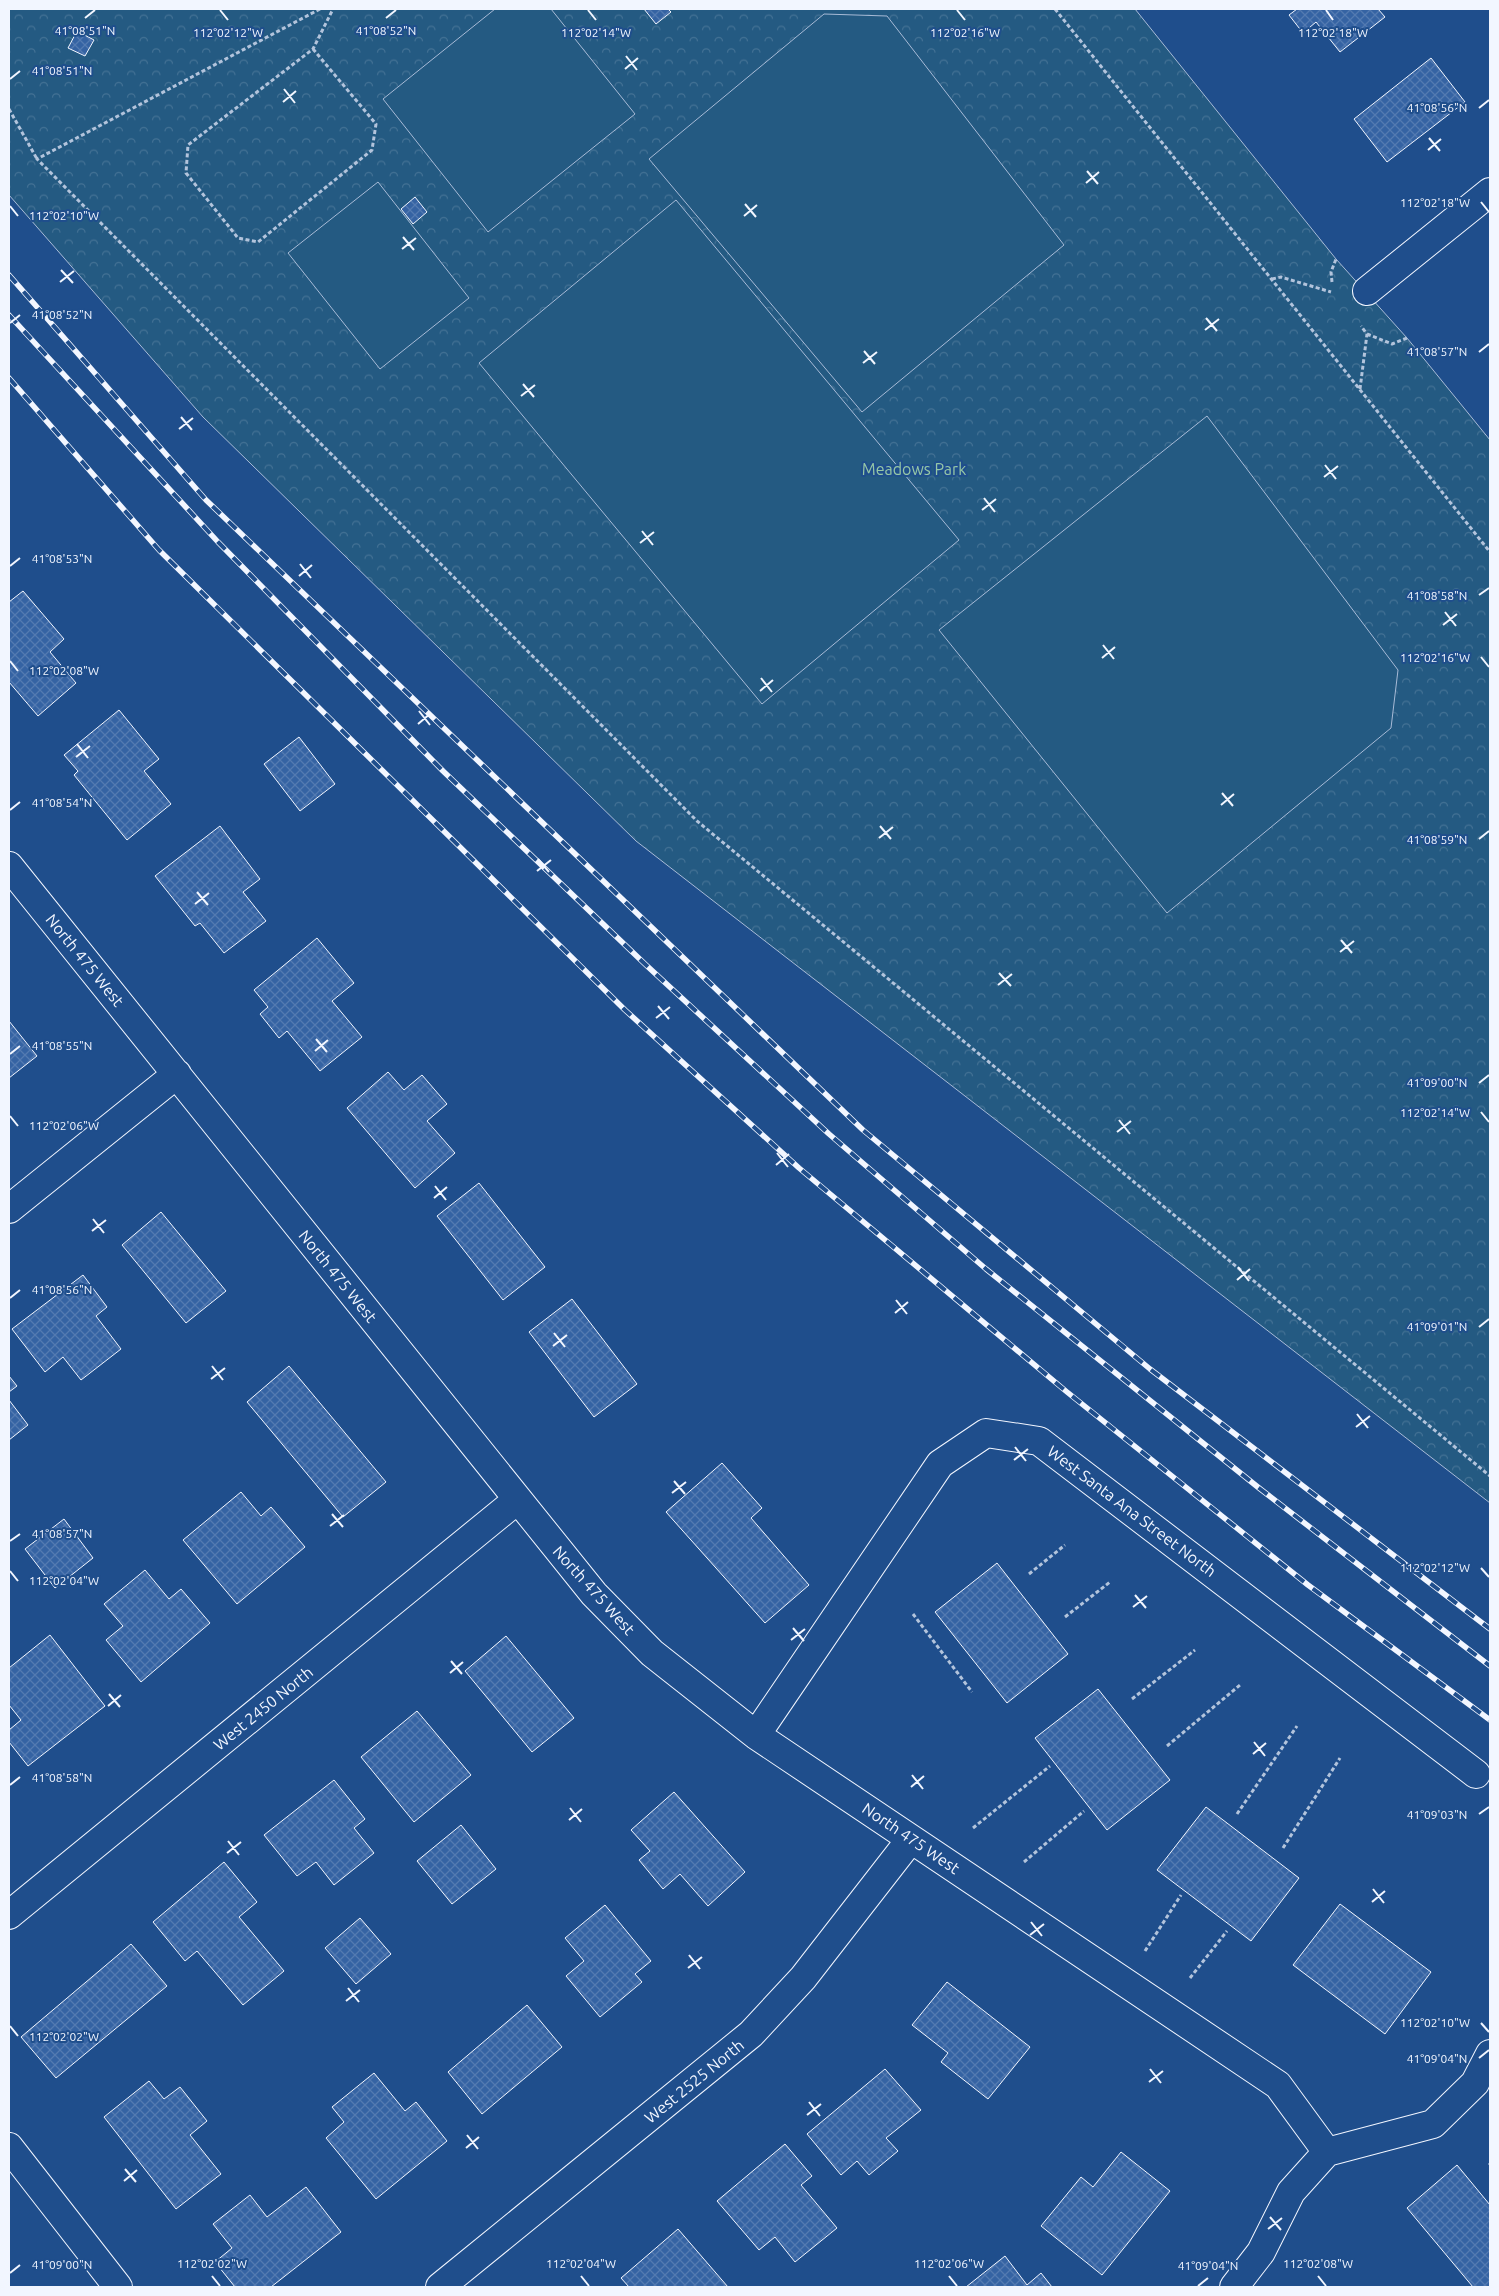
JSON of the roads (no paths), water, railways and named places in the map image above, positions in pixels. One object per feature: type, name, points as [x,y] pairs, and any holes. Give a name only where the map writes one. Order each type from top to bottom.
[{"type":"street","points":[[1367,291],[1490,192]]},
{"type":"street","name":"North 475 West","points":[[9,866],[517,1500],[594,1594],[652,1653],[756,1734],[1278,2085],[1327,2152]]},
{"type":"street","points":[[9,1208],[177,1074]]},
{"type":"street","name":"West Santa Ana Street North","points":[[756,1734],[940,1464],[986,1433],[1039,1441],[1476,1774]]},
{"type":"street","name":"West 2450 North","points":[[9,1915],[517,1500]]},
{"type":"street","name":"West 2525 North","points":[[440,2287],[750,2034],[802,1978],[912,1839]]},
{"type":"street","points":[[1234,2287],[1261,2252],[1291,2192],[1327,2152],[1432,2124],[1483,2089],[1490,2054]]},
{"type":"street","points":[[9,2147],[118,2287]]},
{"type":"railway","points":[[9,275],[206,500],[863,1130],[1150,1369],[1490,1629]]},
{"type":"railway","points":[[9,315],[218,542],[443,771],[646,965],[829,1134],[986,1269],[1259,1488],[1490,1666]]},
{"type":"railway","points":[[9,378],[159,550],[625,1010],[799,1168],[1067,1392],[1308,1585],[1490,1720]]},
{"type":"park label","name":"Meadows Park","points":[[914,469]]}]
